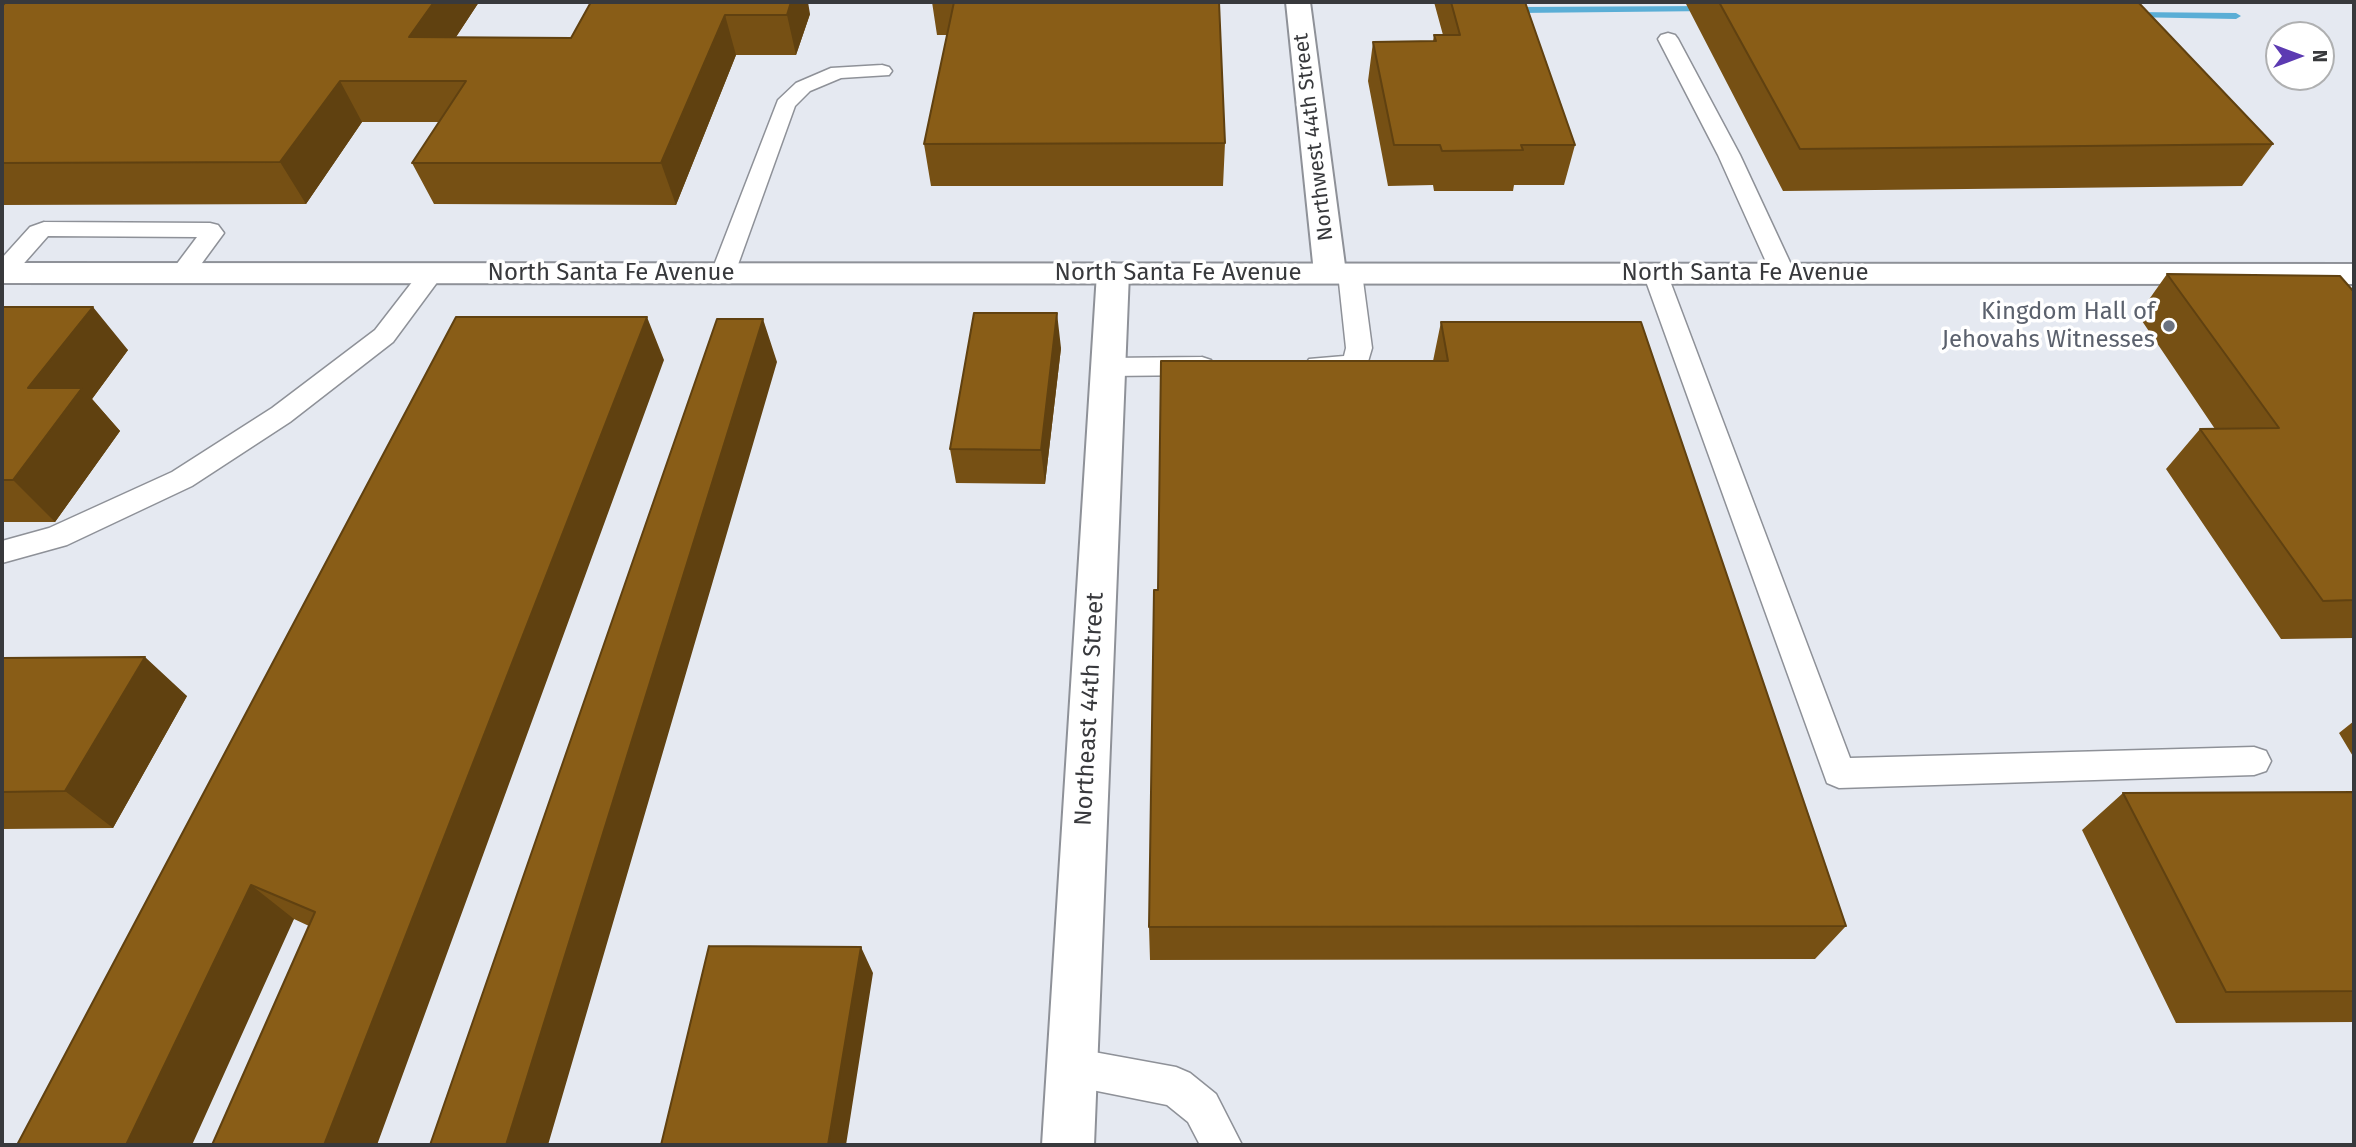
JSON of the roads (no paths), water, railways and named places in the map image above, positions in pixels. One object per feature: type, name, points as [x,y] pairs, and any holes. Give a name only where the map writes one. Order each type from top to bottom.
[{"type":"main road","name":"Northwest 44th Street","points":[[1298,2],[1340,273]]},
{"type":"main road","name":"North Santa Fe Avenue","points":[[2,273],[2342,274]]},
{"type":"main road","name":"Northeast 44th Street","points":[[1068,1145],[1113,273]]},
{"type":"main road","points":[[2342,274],[2354,302]]},
{"type":"lane","points":[[1668,39],[1729,155],[1783,273]]},
{"type":"lane","points":[[723,273],[785,104],[803,87],[838,72],[881,71]]},
{"type":"lane","points":[[2,273],[38,232],[44,229],[210,230],[212,233],[182,273]]},
{"type":"lane","points":[[2,552],[57,537],[181,479],[281,415],[384,336],[432,273]]},
{"type":"lane","points":[[1299,365],[1354,365],[1359,348],[1340,273]]},
{"type":"lane","points":[[1655,273],[1839,773],[2254,761]]},
{"type":"lane","points":[[1108,368],[1231,366]]},
{"type":"lane","points":[[1072,1068],[1176,1087],[1202,1108],[1222,1145]]},
{"type":"waterway","points":[[1518,10],[1708,9]]},
{"type":"waterway","points":[[2132,15],[2236,16]]},
{"type":"place","name":"Kingdom Hall of Jehovahs Witnesses","points":[[2169,326]]}]
